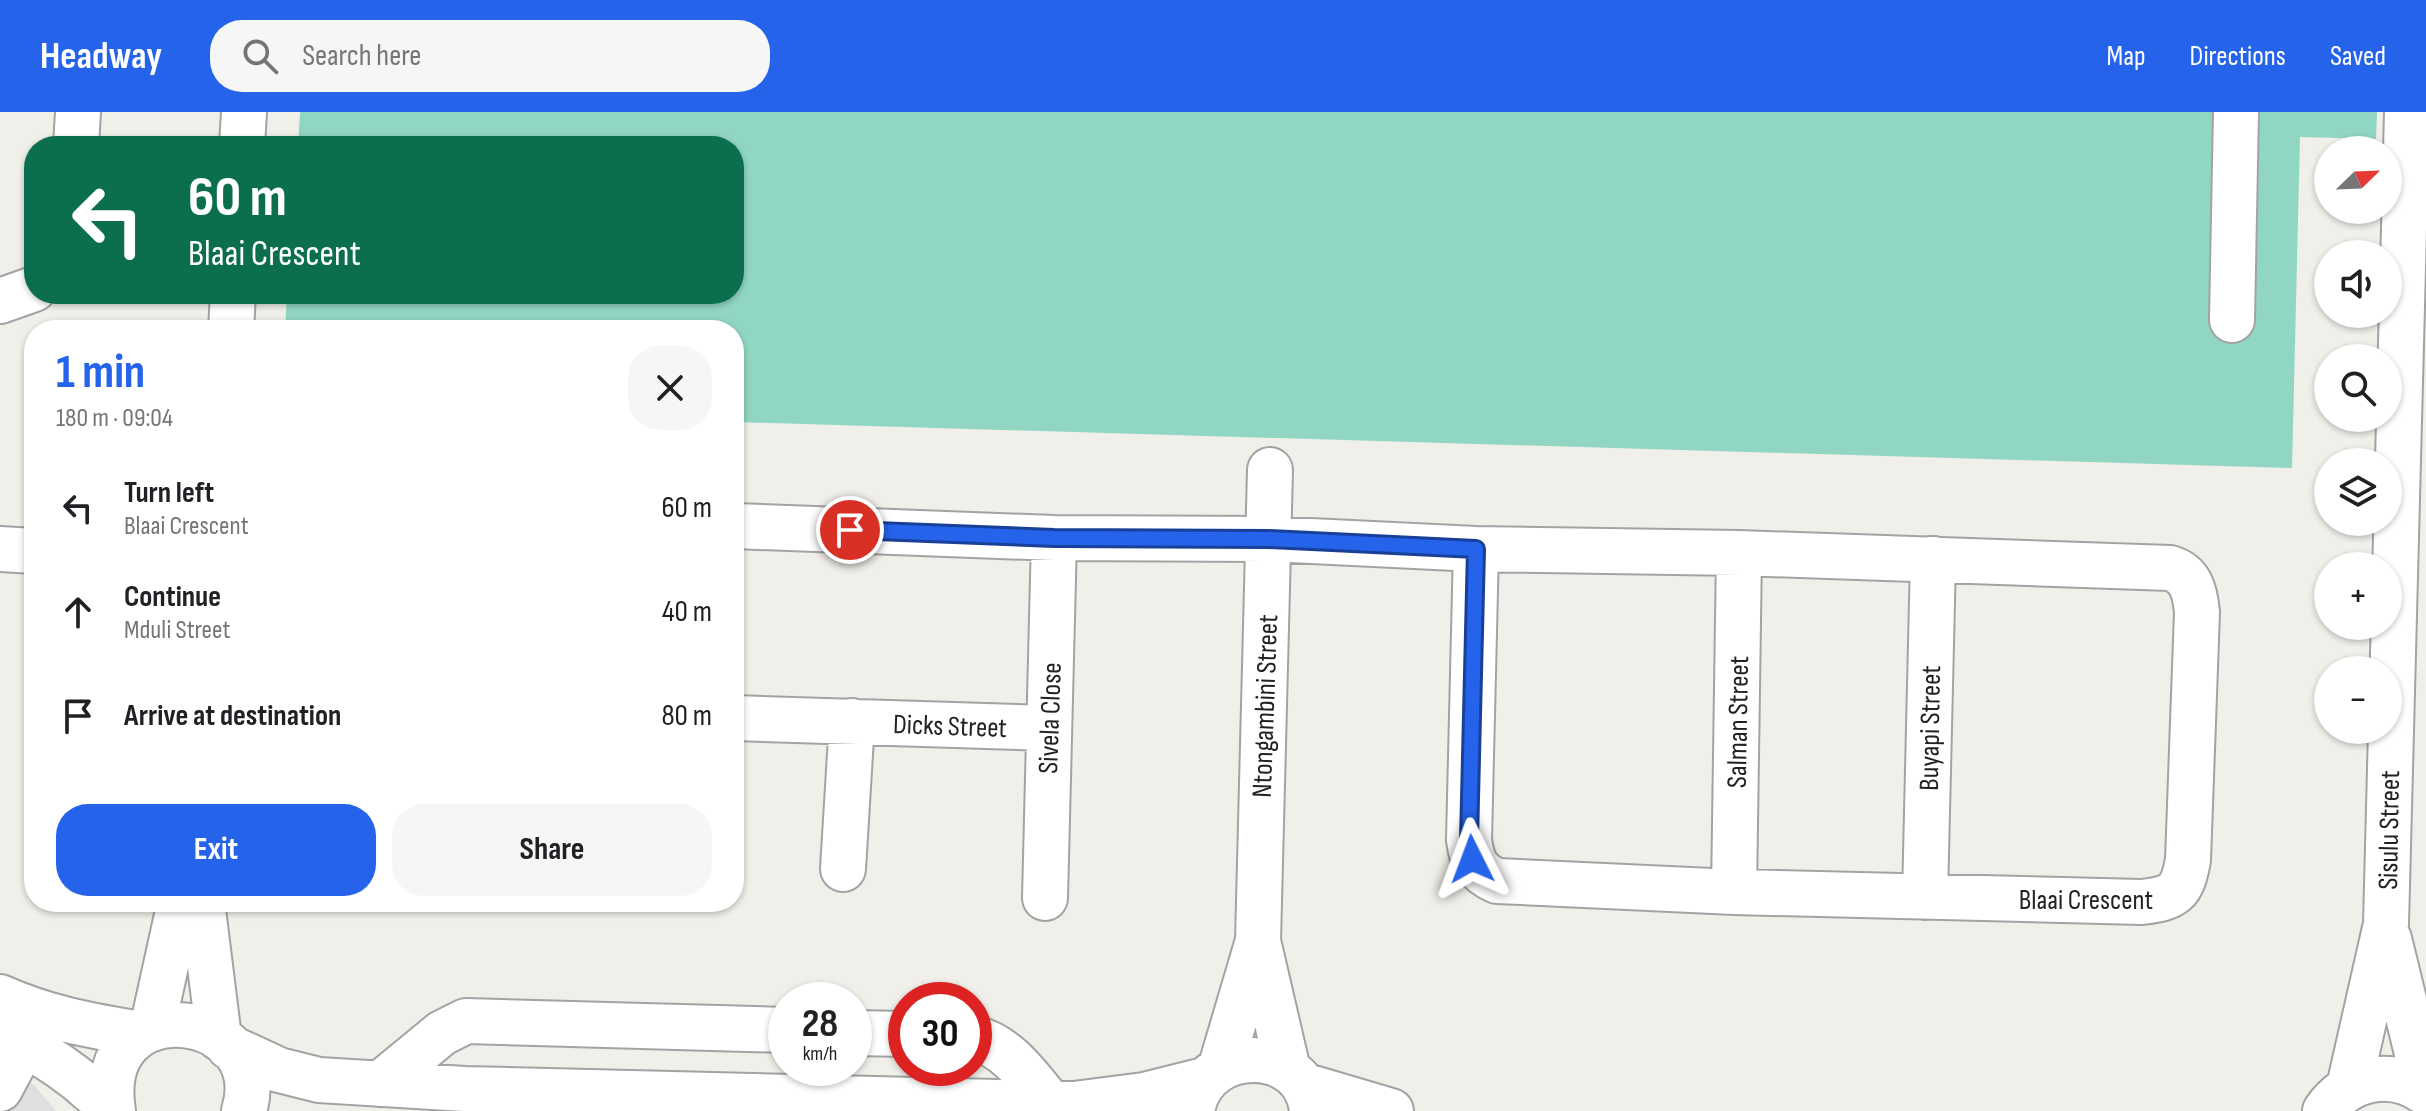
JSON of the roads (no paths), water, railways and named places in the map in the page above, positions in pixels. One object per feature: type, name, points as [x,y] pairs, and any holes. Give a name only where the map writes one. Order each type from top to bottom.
[{"type":"street","points":[[77,136],[78,112]]},
{"type":"street","points":[[243,136],[244,112]]},
{"type":"street","points":[[2232,320],[2236,112]]},
{"type":"street","name":"Sisulu Street","points":[[2337,1099],[2386,924],[2410,600],[2416,186],[2407,112]]},
{"type":"street","points":[[0,301],[24,293]]},
{"type":"street","name":"Ntongambini Street","points":[[1270,470],[1258,941],[1301,1089]]},
{"type":"street","name":"Blaai Crescent","points":[[744,526],[1054,538],[1268,539],[1476,549],[1739,553],[2170,568],[2178,570],[2191,584],[2197,612],[2185,881],[2176,893],[2165,900],[2142,902],[1734,892],[1497,881],[1479,870],[1472,859],[1469,840],[1476,549]]},
{"type":"street","name":"Sivela Close","points":[[1045,898],[1054,538]]},
{"type":"street","points":[[0,549],[24,550]]},
{"type":"street","name":"Salman Street","points":[[1734,892],[1739,553]]},
{"type":"street","name":"Buyapi Street","points":[[1925,897],[1933,559]]},
{"type":"street","name":"Dicks Street","points":[[744,718],[1048,728]]},
{"type":"street","name":"Dicks Street","points":[[843,869],[852,721]]},
{"type":"street","points":[[146,1032],[177,912]]},
{"type":"street","points":[[204,912],[224,1042],[240,1062],[247,1084],[244,1111]]},
{"type":"street","name":"Sisulu Street","points":[[2386,924],[2426,1092]]},
{"type":"street","name":"Ntongambini Street","points":[[1206,1086],[1258,941]]},
{"type":"street","points":[[0,997],[39,1014],[74,1024],[146,1032]]},
{"type":"street","points":[[390,1102],[442,1033],[466,1021],[768,1029]]},
{"type":"street","points":[[113,1111],[110,1090],[114,1069],[124,1049],[146,1032],[162,1025],[185,1023],[208,1029],[224,1042],[279,1070],[390,1102],[461,1111]]},
{"type":"street","points":[[0,1089],[12,1038],[85,1082],[113,1111]]},
{"type":"street","points":[[992,1045],[1006,1053],[1050,1103]]},
{"type":"street","points":[[343,1111],[390,1102],[1103,1101],[1206,1086],[1243,1059],[1267,1060],[1301,1089],[1391,1111]]},
{"type":"street","points":[[2337,1099],[2368,1080],[2389,1079],[2409,1083],[2426,1092]]}]
